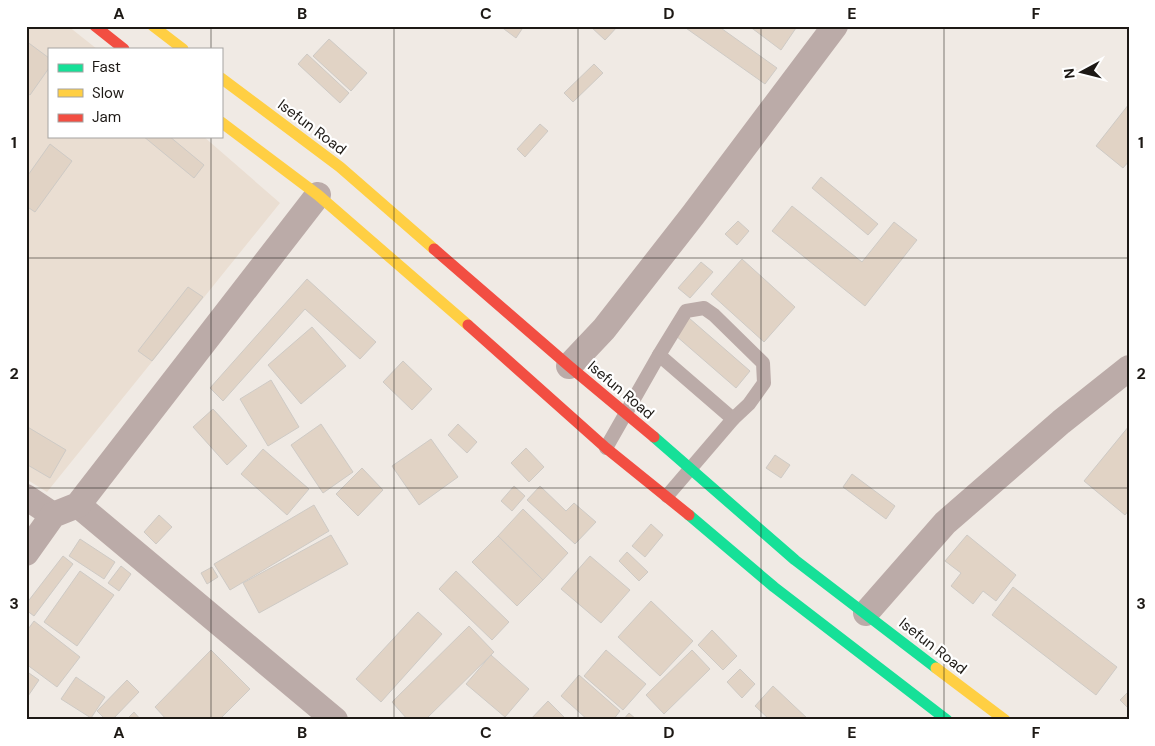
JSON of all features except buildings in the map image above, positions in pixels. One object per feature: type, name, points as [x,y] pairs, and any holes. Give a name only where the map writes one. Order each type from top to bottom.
[{"type":"street","points":[[95,26],[123,48]]},
{"type":"street","points":[[569,366],[604,329],[693,215],[835,26]]},
{"type":"street","name":"Isefun Road","points":[[222,79],[340,167],[569,366],[626,412],[795,560],[1005,720]]},
{"type":"street","points":[[222,123],[318,195],[546,393],[606,448],[667,496],[774,587],[947,720]]},
{"type":"street","points":[[26,553],[54,515],[78,505],[318,195]]},
{"type":"street","points":[[866,613],[945,523],[1061,422],[1129,368]]},
{"type":"street","points":[[26,497],[54,515]]},
{"type":"street","points":[[78,505],[335,720]]},
{"type":"lane","points":[[606,448],[686,311],[704,308],[763,363],[764,383],[749,404],[733,419],[667,496]]},
{"type":"lane","points":[[659,355],[733,419]]},
{"type":"shaded area","points":[[26,26],[68,26],[96,48],[48,48],[48,138],[205,138],[280,203],[47,492],[26,479]]},
{"type":"traffic: fast","points":[[654,437],[795,560],[936,668]]},
{"type":"traffic: fast","points":[[689,515],[774,587],[947,720]]},
{"type":"traffic: slow","points":[[153,26],[182,48]]},
{"type":"traffic: slow","points":[[222,79],[340,167],[434,249]]},
{"type":"traffic: slow","points":[[222,123],[318,195],[468,325]]},
{"type":"traffic: slow","points":[[936,668],[1005,720]]},
{"type":"traffic: jam","points":[[95,26],[123,48]]},
{"type":"traffic: jam","points":[[434,249],[654,437]]},
{"type":"traffic: jam","points":[[468,325],[606,448],[689,515]]}]
